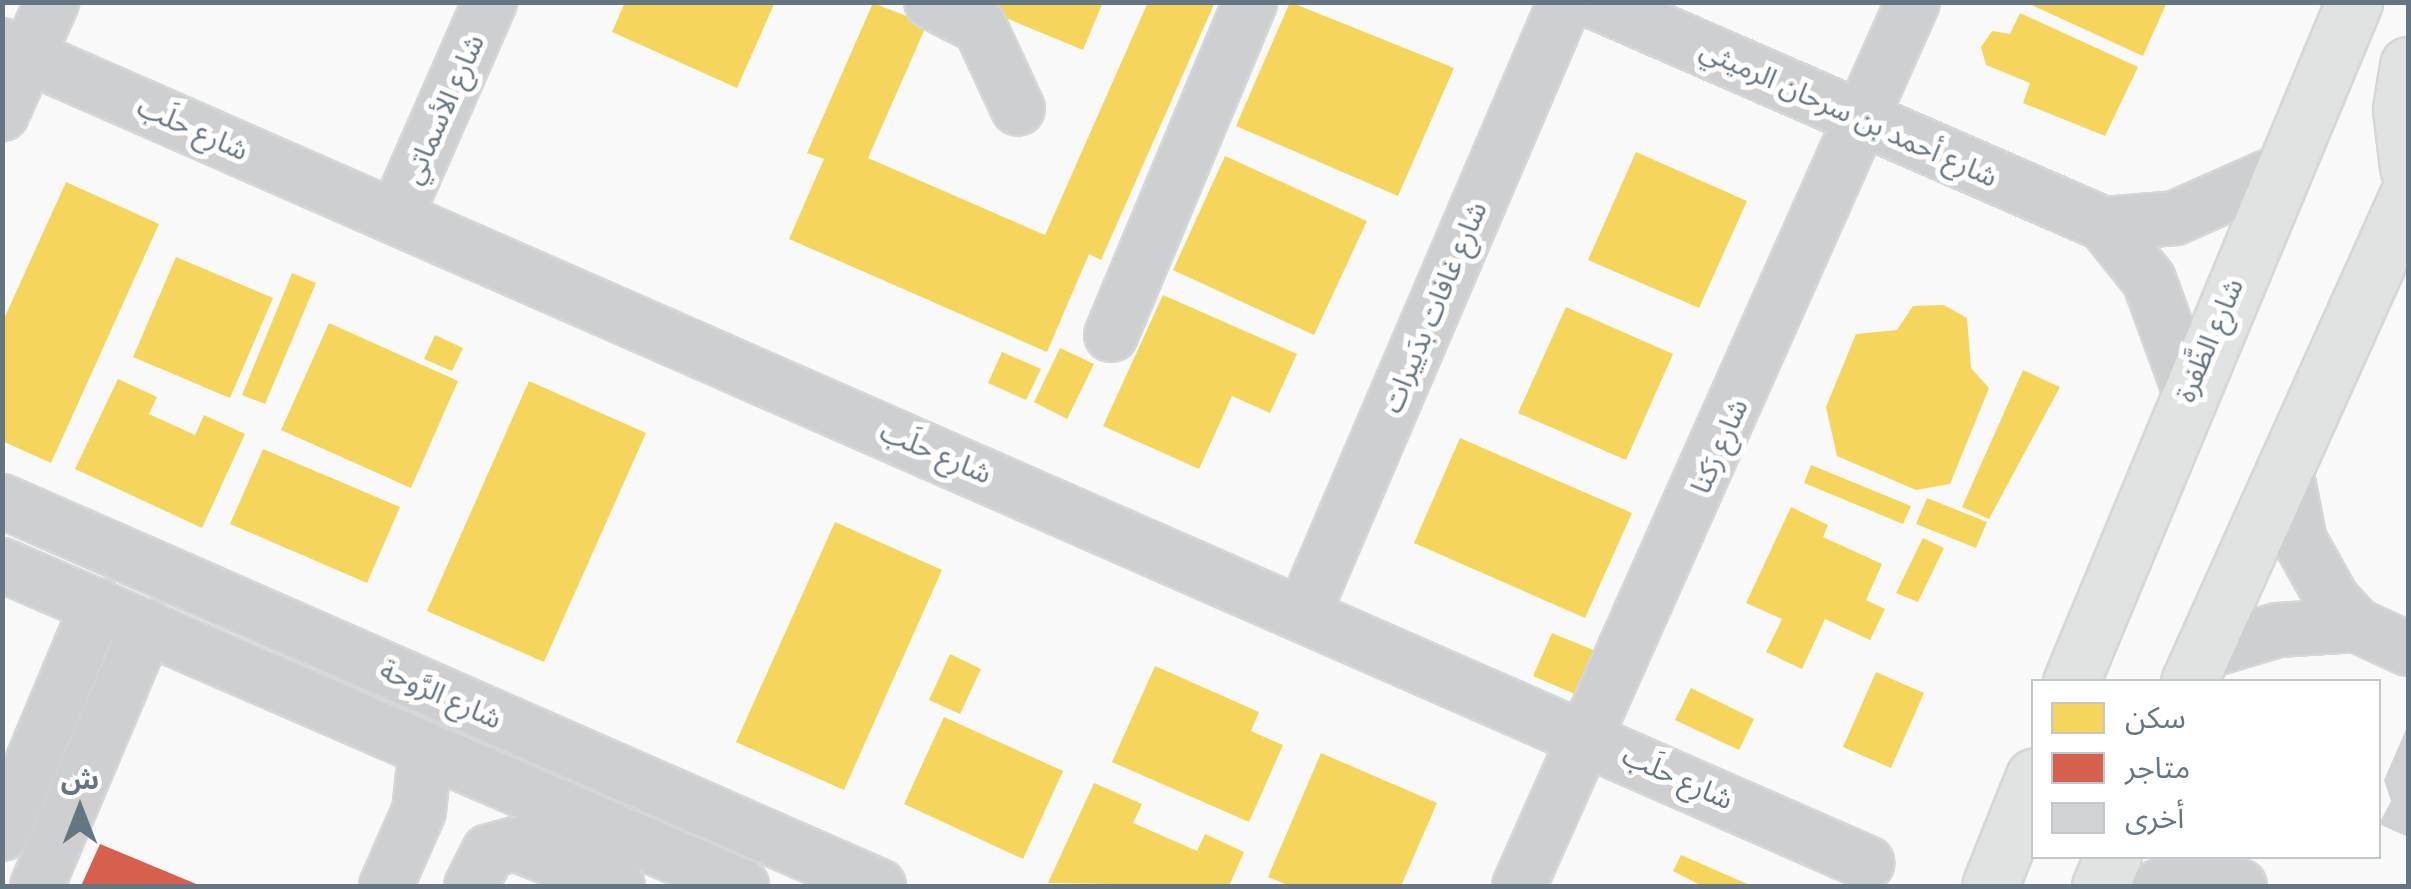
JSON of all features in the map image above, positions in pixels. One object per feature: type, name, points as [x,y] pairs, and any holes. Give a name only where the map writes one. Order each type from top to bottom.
[{"type":"main road","name":"شارع الظَّفرة","points":[[2072,679],[2188,387],[2354,2]]},
{"type":"main road","points":[[2408,65],[2401,109],[2408,168]]},
{"type":"main road","points":[[2197,667],[2287,475],[2408,195]]},
{"type":"main road","points":[[1990,886],[2031,784]]},
{"type":"main road","points":[[2100,886],[2112,859]]},
{"type":"street","points":[[2,114],[15,50],[52,2]]},
{"type":"street","name":"شارع الأسماتي","points":[[396,216],[490,2]]},
{"type":"street","points":[[931,2],[980,27],[1018,108]]},
{"type":"street","points":[[1111,336],[1250,2]]},
{"type":"street","name":"شارع غافات بدَييرات","points":[[1304,612],[1564,2]]},
{"type":"street","name":"شارع أحمد بن سرحان الرميثي","points":[[1594,2],[2104,224],[2149,280],[2188,387]]},
{"type":"street","name":"شارع رَكنا","points":[[1519,886],[1590,738],[1913,2]]},
{"type":"street","name":"شارع حلَب","points":[[15,50],[1304,612],[1867,863]]},
{"type":"street","name":"شارع أحمد بن سرحان الرميثي","points":[[2104,224],[2176,218],[2282,171]]},
{"type":"street","points":[[2287,475],[2300,541],[2394,638]]},
{"type":"street","name":"شارع الرَّوحة","points":[[2,502],[879,886]]},
{"type":"street","name":"شارع الرَّوحة","points":[[2,565],[742,886]]},
{"type":"street","points":[[2,834],[98,605]]},
{"type":"street","points":[[37,886],[147,626]]},
{"type":"street","points":[[2197,667],[2278,630],[2394,638]]},
{"type":"street","points":[[59,699],[108,719]]},
{"type":"street","points":[[386,886],[423,796],[426,748]]},
{"type":"street","points":[[422,886],[457,811],[491,777]]},
{"type":"street","points":[[471,886],[489,851],[515,844],[618,886]]},
{"type":"street","points":[[2231,859],[2258,886]]},
{"type":"street","points":[[2159,886],[2240,886]]},
{"type":"building: سكن","points":[[625,2],[775,2],[737,88],[612,32]]},
{"type":"building: سكن","points":[[967,2],[1103,2],[1083,50]]},
{"type":"building: سكن","points":[[1148,2],[1215,2],[1101,260],[1089,254],[1047,352],[789,239],[824,159],[807,153],[873,3],[927,24],[868,158],[1045,235]]},
{"type":"building: سكن","points":[[1290,2],[1454,68],[1398,196],[1236,126]]},
{"type":"building: سكن","points":[[2025,2],[2167,2],[2143,56]]},
{"type":"building: سكن","points":[[2020,13],[2138,67],[2105,136],[2023,103],[2030,83],[1986,65],[1981,47],[1992,31],[2010,34]]},
{"type":"building: سكن","points":[[1636,152],[1747,201],[1699,308],[1588,260]]},
{"type":"building: سكن","points":[[1225,156],[1367,221],[1314,335],[1173,270]]},
{"type":"building: سكن","points":[[66,182],[159,224],[51,463],[2,441],[2,323]]},
{"type":"building: سكن","points":[[176,257],[273,298],[230,398],[133,357]]},
{"type":"building: سكن","points":[[292,273],[316,283],[265,404],[242,395]]},
{"type":"building: سكن","points":[[1163,295],[1297,354],[1270,413],[1232,396],[1199,469],[1103,426]]},
{"type":"building: سكن","points":[[1944,305],[1967,318],[1971,368],[1989,388],[1950,484],[1916,490],[1837,456],[1826,407],[1856,334],[1897,330],[1913,306]]},
{"type":"building: سكن","points":[[1566,307],[1673,354],[1626,460],[1518,413]]},
{"type":"building: سكن","points":[[329,323],[458,381],[411,488],[281,430]]},
{"type":"building: سكن","points":[[435,335],[463,348],[452,371],[424,359]]},
{"type":"building: سكن","points":[[1060,348],[1094,364],[1067,419],[1034,402]]},
{"type":"building: سكن","points":[[1002,352],[1041,369],[1026,400],[988,383]]},
{"type":"building: سكن","points":[[2023,370],[2060,387],[1989,519],[1962,507]]},
{"type":"building: سكن","points":[[118,379],[157,397],[149,414],[195,435],[204,415],[245,434],[202,528],[75,469]]},
{"type":"building: سكن","points":[[529,381],[646,433],[544,662],[427,611]]},
{"type":"building: سكن","points":[[1460,438],[1632,513],[1585,618],[1414,543]]},
{"type":"building: سكن","points":[[263,449],[400,507],[367,583],[230,524]]},
{"type":"building: سكن","points":[[1811,465],[1911,506],[1903,524],[1804,483]]},
{"type":"building: سكن","points":[[1927,498],[1987,522],[1976,548],[1916,524]]},
{"type":"building: سكن","points":[[1791,507],[1828,525],[1823,537],[1882,564],[1866,600],[1885,609],[1870,640],[1825,619],[1802,669],[1766,652],[1782,619],[1746,603]]},
{"type":"building: سكن","points":[[835,522],[942,570],[844,790],[736,742]]},
{"type":"building: سكن","points":[[1923,538],[1944,548],[1918,602],[1896,593]]},
{"type":"building: سكن","points":[[1552,633],[1608,656],[1589,700],[1533,676]]},
{"type":"building: سكن","points":[[950,654],[981,669],[960,714],[929,700]]},
{"type":"building: سكن","points":[[1155,666],[1259,712],[1251,731],[1283,745],[1249,822],[1112,762]]},
{"type":"building: سكن","points":[[1876,672],[1924,693],[1891,768],[1843,747]]},
{"type":"building: سكن","points":[[1691,688],[1754,719],[1739,750],[1675,720]]},
{"type":"building: سكن","points":[[944,717],[1063,771],[1023,859],[904,804]]},
{"type":"building: سكن","points":[[1321,753],[1437,803],[1401,886],[1290,886],[1268,877]]},
{"type":"building: سكن","points":[[1094,783],[1142,804],[1133,823],[1197,851],[1205,834],[1244,852],[1229,886],[1048,883]]},
{"type":"building: سكن","points":[[1681,855],[1752,886],[1702,886],[1673,871]]},
{"type":"building: متاجر","points":[[100,844],[201,886],[81,886]]},
{"type":"building: أخرى","points":[[2408,725],[2408,837],[2381,825],[2391,801],[2384,780]]}]
